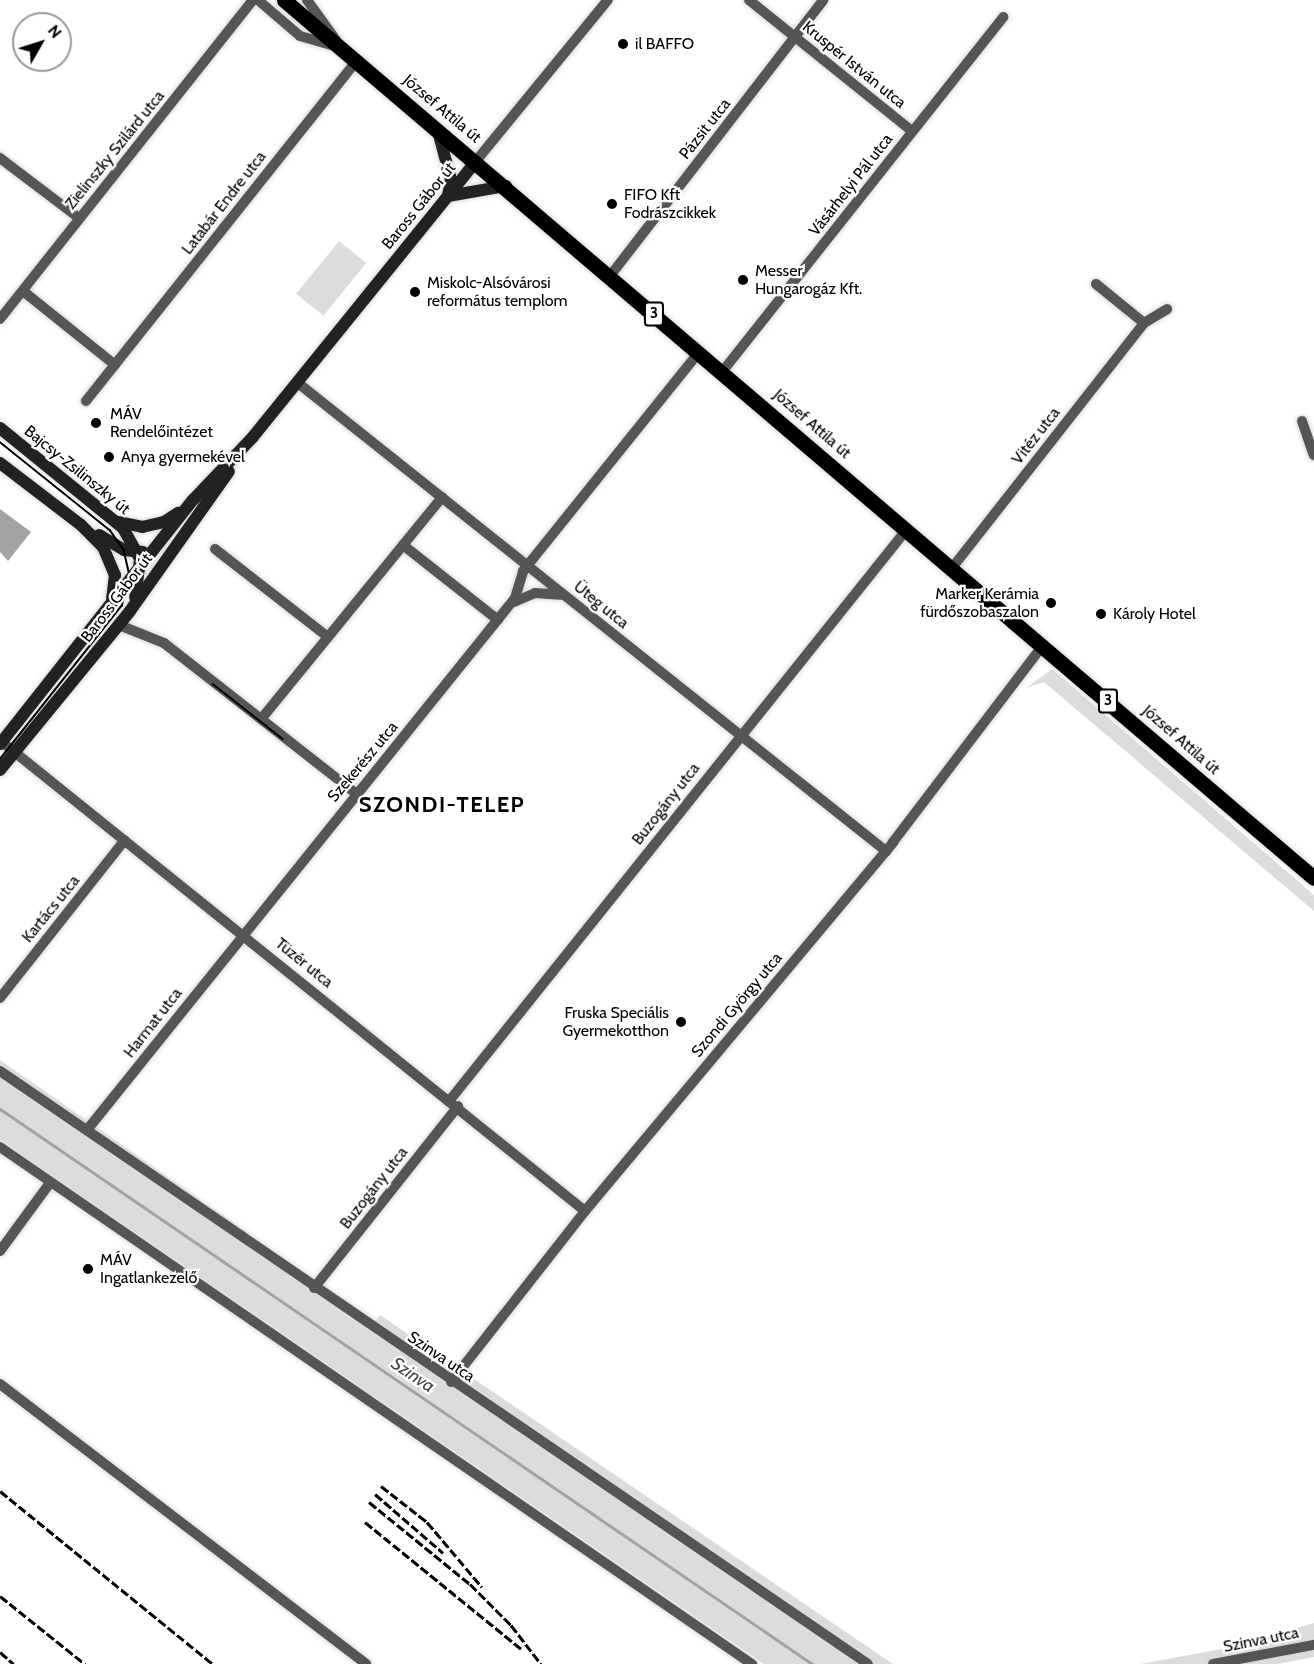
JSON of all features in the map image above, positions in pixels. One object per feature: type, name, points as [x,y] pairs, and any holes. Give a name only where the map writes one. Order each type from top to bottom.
[{"type":"main road","name":"József Attila út","points":[[284,0],[506,186],[1314,878]]},
{"type":"street","points":[[255,0],[300,36],[341,48]]},
{"type":"street","name":"Zielinszky Szilárd utca","points":[[0,319],[255,0]]},
{"type":"street","points":[[308,0],[341,48]]},
{"type":"street","points":[[476,161],[608,0]]},
{"type":"street","name":"Kruspér István utca","points":[[749,0],[912,130]]},
{"type":"street","name":"Pázsit utca","points":[[609,276],[823,0]]},
{"type":"street","name":"Vásárhelyi Pál utca","points":[[722,372],[1003,17]]},
{"type":"street","name":"Latabár Endre utca","points":[[86,401],[357,60]]},
{"type":"street","points":[[437,129],[451,180],[448,196],[506,186]]},
{"type":"street","points":[[0,158],[79,218]]},
{"type":"street","name":"Baross Gábor út","points":[[1,743],[190,503],[252,438],[298,383],[476,161]]},
{"type":"street","points":[[1096,284],[1144,323]]},
{"type":"street","points":[[23,291],[115,365]]},
{"type":"street","name":"Vitéz utca","points":[[952,568],[1144,323],[1167,309]]},
{"type":"street","name":"Szekerész utca","points":[[243,934],[355,793],[498,620],[520,590],[528,566],[699,352]]},
{"type":"street","name":"Üteg utca","points":[[298,383],[886,851]]},
{"type":"street","points":[[1302,421],[1314,455]]},
{"type":"street","name":"Bajcsy-Zsilinszky út","points":[[0,428],[114,520],[138,552],[140,567],[132,608]]},
{"type":"street","name":"Baross Gábor út","points":[[0,770],[132,608],[252,438]]},
{"type":"street","points":[[0,463],[81,525],[116,546],[138,552],[153,552],[183,537]]},
{"type":"street","points":[[262,718],[442,497]]},
{"type":"street","points":[[114,520],[133,527],[154,526],[190,503]]},
{"type":"street","points":[[81,525],[103,547],[114,568],[115,587],[108,608]]},
{"type":"street","name":"Buzogány utca","points":[[314,1288],[454,1103],[740,735],[907,529]]},
{"type":"street","points":[[403,545],[498,620]]},
{"type":"street","points":[[215,549],[328,637]]},
{"type":"street","name":"Szekerész utca","points":[[506,609],[535,593],[554,593],[572,602]]},
{"type":"street","points":[[119,625],[164,643],[355,793]]},
{"type":"street","name":"Szondi György utca","points":[[451,1382],[585,1211],[886,851],[1043,645]]},
{"type":"street","name":"Tüzér utca","points":[[1,743],[454,1103],[585,1211]]},
{"type":"street","name":"Kartács utca","points":[[0,998],[125,840]]},
{"type":"street","name":"Harmat utca","points":[[87,1130],[243,934]]},
{"type":"street","name":"Szinva utca","points":[[0,1071],[451,1382],[868,1664]]},
{"type":"street","points":[[0,1148],[752,1664]]},
{"type":"street","points":[[0,1251],[51,1183]]},
{"type":"street","points":[[0,1384],[366,1664]]},
{"type":"street","name":"Szinva utca","points":[[1214,1664],[1314,1645]]},
{"type":"shaded area","points":[[339,241],[366,263],[323,316],[296,294]]},
{"type":"shaded area","points":[[0,509],[31,532],[8,561],[0,552]]},
{"type":"shaded area","points":[[1052,669],[1314,895],[1314,911],[1044,682],[1026,688]]},
{"type":"shaded area","points":[[0,1060],[375,1322],[380,1315],[893,1664],[764,1664],[0,1140]]},
{"type":"shaded area","points":[[1314,1623],[1314,1657],[1277,1664],[1140,1664],[1238,1646]]},
{"type":"waterway","name":"Szinva","points":[[0,1109],[812,1664]]},
{"type":"tram line","points":[[0,442],[110,530],[124,550],[130,575],[122,606],[0,760]]},
{"type":"tram line","points":[[213,684],[283,739]]},
{"type":"railway","points":[[381,1486],[427,1522],[482,1587]]},
{"type":"railway","points":[[0,1491],[213,1664]]},
{"type":"railway","points":[[375,1494],[443,1553]]},
{"type":"railway","points":[[369,1502],[470,1584],[511,1625],[541,1664]]},
{"type":"railway","points":[[365,1522],[521,1649]]},
{"type":"railway","points":[[0,1596],[85,1664]]},
{"type":"railway","points":[[0,1652],[14,1664]]},
{"type":"place","name":"il BAFFO","points":[[623,44]]},
{"type":"place","name":"FIFO Kft Fodrászcikkek","points":[[612,204]]},
{"type":"place","name":"Messer Hungarogáz Kft.","points":[[743,280]]},
{"type":"place","name":"Miskolc-Alsóvárosi református templom","points":[[415,292]]},
{"type":"place","name":"MÁV Rendelőintézet","points":[[96,423]]},
{"type":"place","name":"Anya gyermekével","points":[[109,457]]},
{"type":"place","name":"Marker Kerámia fürdőszobaszalon","points":[[1051,603]]},
{"type":"place","name":"Károly Hotel","points":[[1101,614]]},
{"type":"place","name":"Fruska Speciális Gyermekotthon","points":[[681,1022]]},
{"type":"place","name":"MÁV Ingatlankezelő","points":[[88,1269]]},
{"type":"district","name":"SZONDI-TELEP","points":[[442,805]]}]
